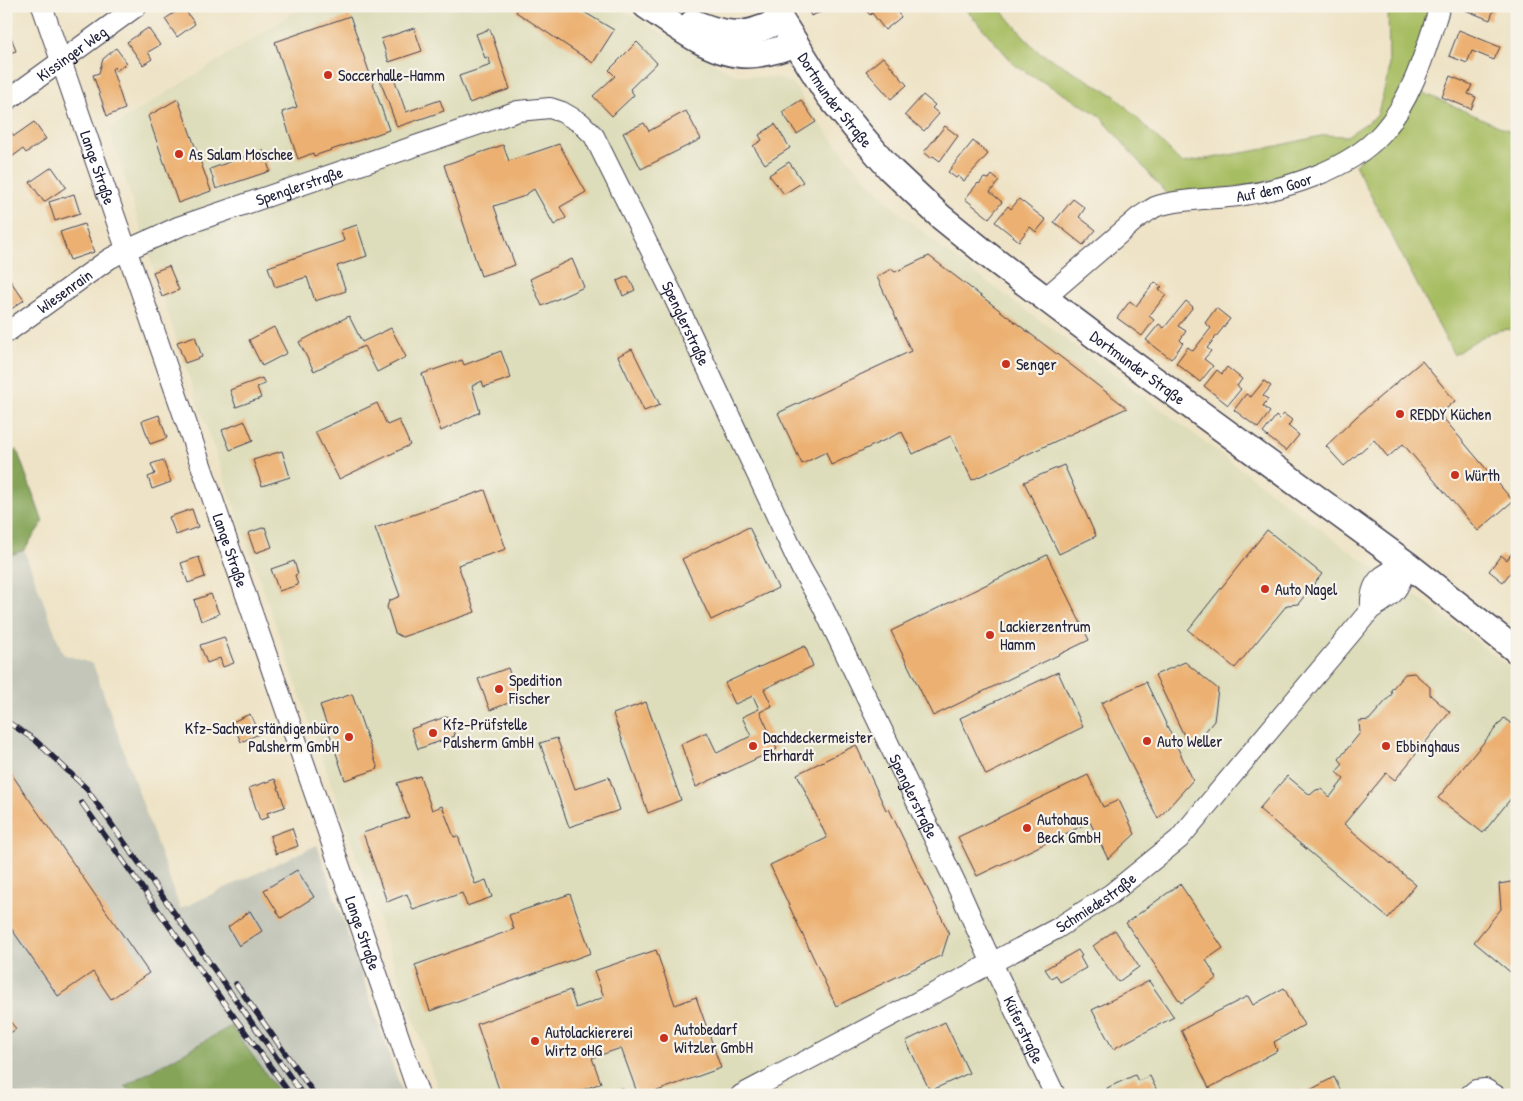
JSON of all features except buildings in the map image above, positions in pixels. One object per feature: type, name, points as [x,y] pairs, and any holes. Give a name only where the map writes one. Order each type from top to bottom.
[{"type":"main road","name":"Dortmunder Straße","points":[[646,6],[701,42],[729,52],[746,55],[768,53],[796,44]]},
{"type":"main road","name":"Dortmunder Straße","points":[[667,6],[688,20],[713,30],[736,34],[758,30],[778,13],[828,95],[890,169],[941,217],[1045,298],[1407,564],[1517,651]]},
{"type":"street","name":"Lange Straße","points":[[42,6],[420,1095]]},
{"type":"street","name":"Kissinger Weg","points":[[6,101],[137,6]]},
{"type":"street","name":"Auf dem Goor","points":[[1045,298],[1139,217],[1156,207],[1173,203],[1218,199],[1266,191],[1330,169],[1351,158],[1366,147],[1382,133],[1410,87],[1423,59],[1440,6]]},
{"type":"street","name":"Spenglerstraße","points":[[126,250],[178,227],[518,111],[550,108],[572,116],[582,123],[594,136],[602,150],[632,211],[801,568],[821,603],[956,884],[992,964]]},
{"type":"street","name":"Wiesenrain","points":[[6,333],[109,259],[126,250]]},
{"type":"street","name":"Schmiedestraße","points":[[740,1095],[992,964],[1056,929],[1111,894],[1179,839],[1371,608],[1370,596],[1376,584],[1386,572],[1407,564]]},
{"type":"street","name":"Küferstraße","points":[[992,964],[1055,1095]]},
{"type":"street","points":[[1470,1095],[1476,1090],[1485,1089],[1495,1095]]},
{"type":"shaded area","points":[[305,6],[616,6],[735,75],[778,78],[792,82],[820,124],[860,173],[892,206],[949,254],[1169,415],[1348,550],[1435,609],[1517,673],[1517,1095],[440,1095],[184,363],[109,129]]},
{"type":"shaded area","points":[[17,450],[43,522],[24,550],[63,654],[93,664],[180,909],[317,845],[403,1095],[281,1095],[230,1026],[125,1086],[135,1095],[6,1095],[6,452]]},
{"type":"green space","points":[[963,6],[998,6],[1036,50],[1115,96],[1182,163],[1259,150],[1325,135],[1347,136],[1377,116],[1389,72],[1388,6],[1434,6],[1416,61],[1383,123],[1322,167],[1256,184],[1169,197],[1099,115],[1016,66]]},
{"type":"green space","points":[[1417,90],[1517,134],[1517,331],[1500,330],[1484,336],[1454,355],[1355,165]]},
{"type":"green space","points":[[17,450],[43,522],[24,550],[6,557],[6,452]]},
{"type":"green space","points":[[231,1026],[281,1095],[135,1095],[125,1086]]},
{"type":"railway","points":[[6,721],[35,740],[86,788],[303,1095]]},
{"type":"railway","points":[[82,803],[291,1095]]},
{"type":"railway","points":[[236,984],[315,1095]]},
{"type":"place","name":"Soccerhalle-Hamm","points":[[328,75]]},
{"type":"place","name":"As Salam Moschee","points":[[179,154]]},
{"type":"place","name":"Senger","points":[[1006,364]]},
{"type":"place","name":"REDDY Küchen","points":[[1400,414]]},
{"type":"place","name":"Würth","points":[[1455,475]]},
{"type":"place","name":"Auto Nagel","points":[[1265,589]]},
{"type":"place","name":"Lackierzentrum Hamm","points":[[990,635]]},
{"type":"place","name":"Spedition Fischer","points":[[499,689]]},
{"type":"place","name":"Kfz-Prüfstelle Palsherm GmbH","points":[[433,733]]},
{"type":"place","name":"Kfz-Sachverständigenbüro Palsherm GmbH","points":[[349,737]]},
{"type":"place","name":"Auto Weller","points":[[1147,741]]},
{"type":"place","name":"Dachdeckermeister Ehrhardt","points":[[753,746]]},
{"type":"place","name":"Ebbinghaus","points":[[1386,746]]},
{"type":"place","name":"Autohaus Beck GmbH","points":[[1027,828]]},
{"type":"place","name":"Autobedarf Witzler GmbH","points":[[664,1038]]},
{"type":"place","name":"Autolackiererei Wirtz oHG","points":[[535,1041]]}]
